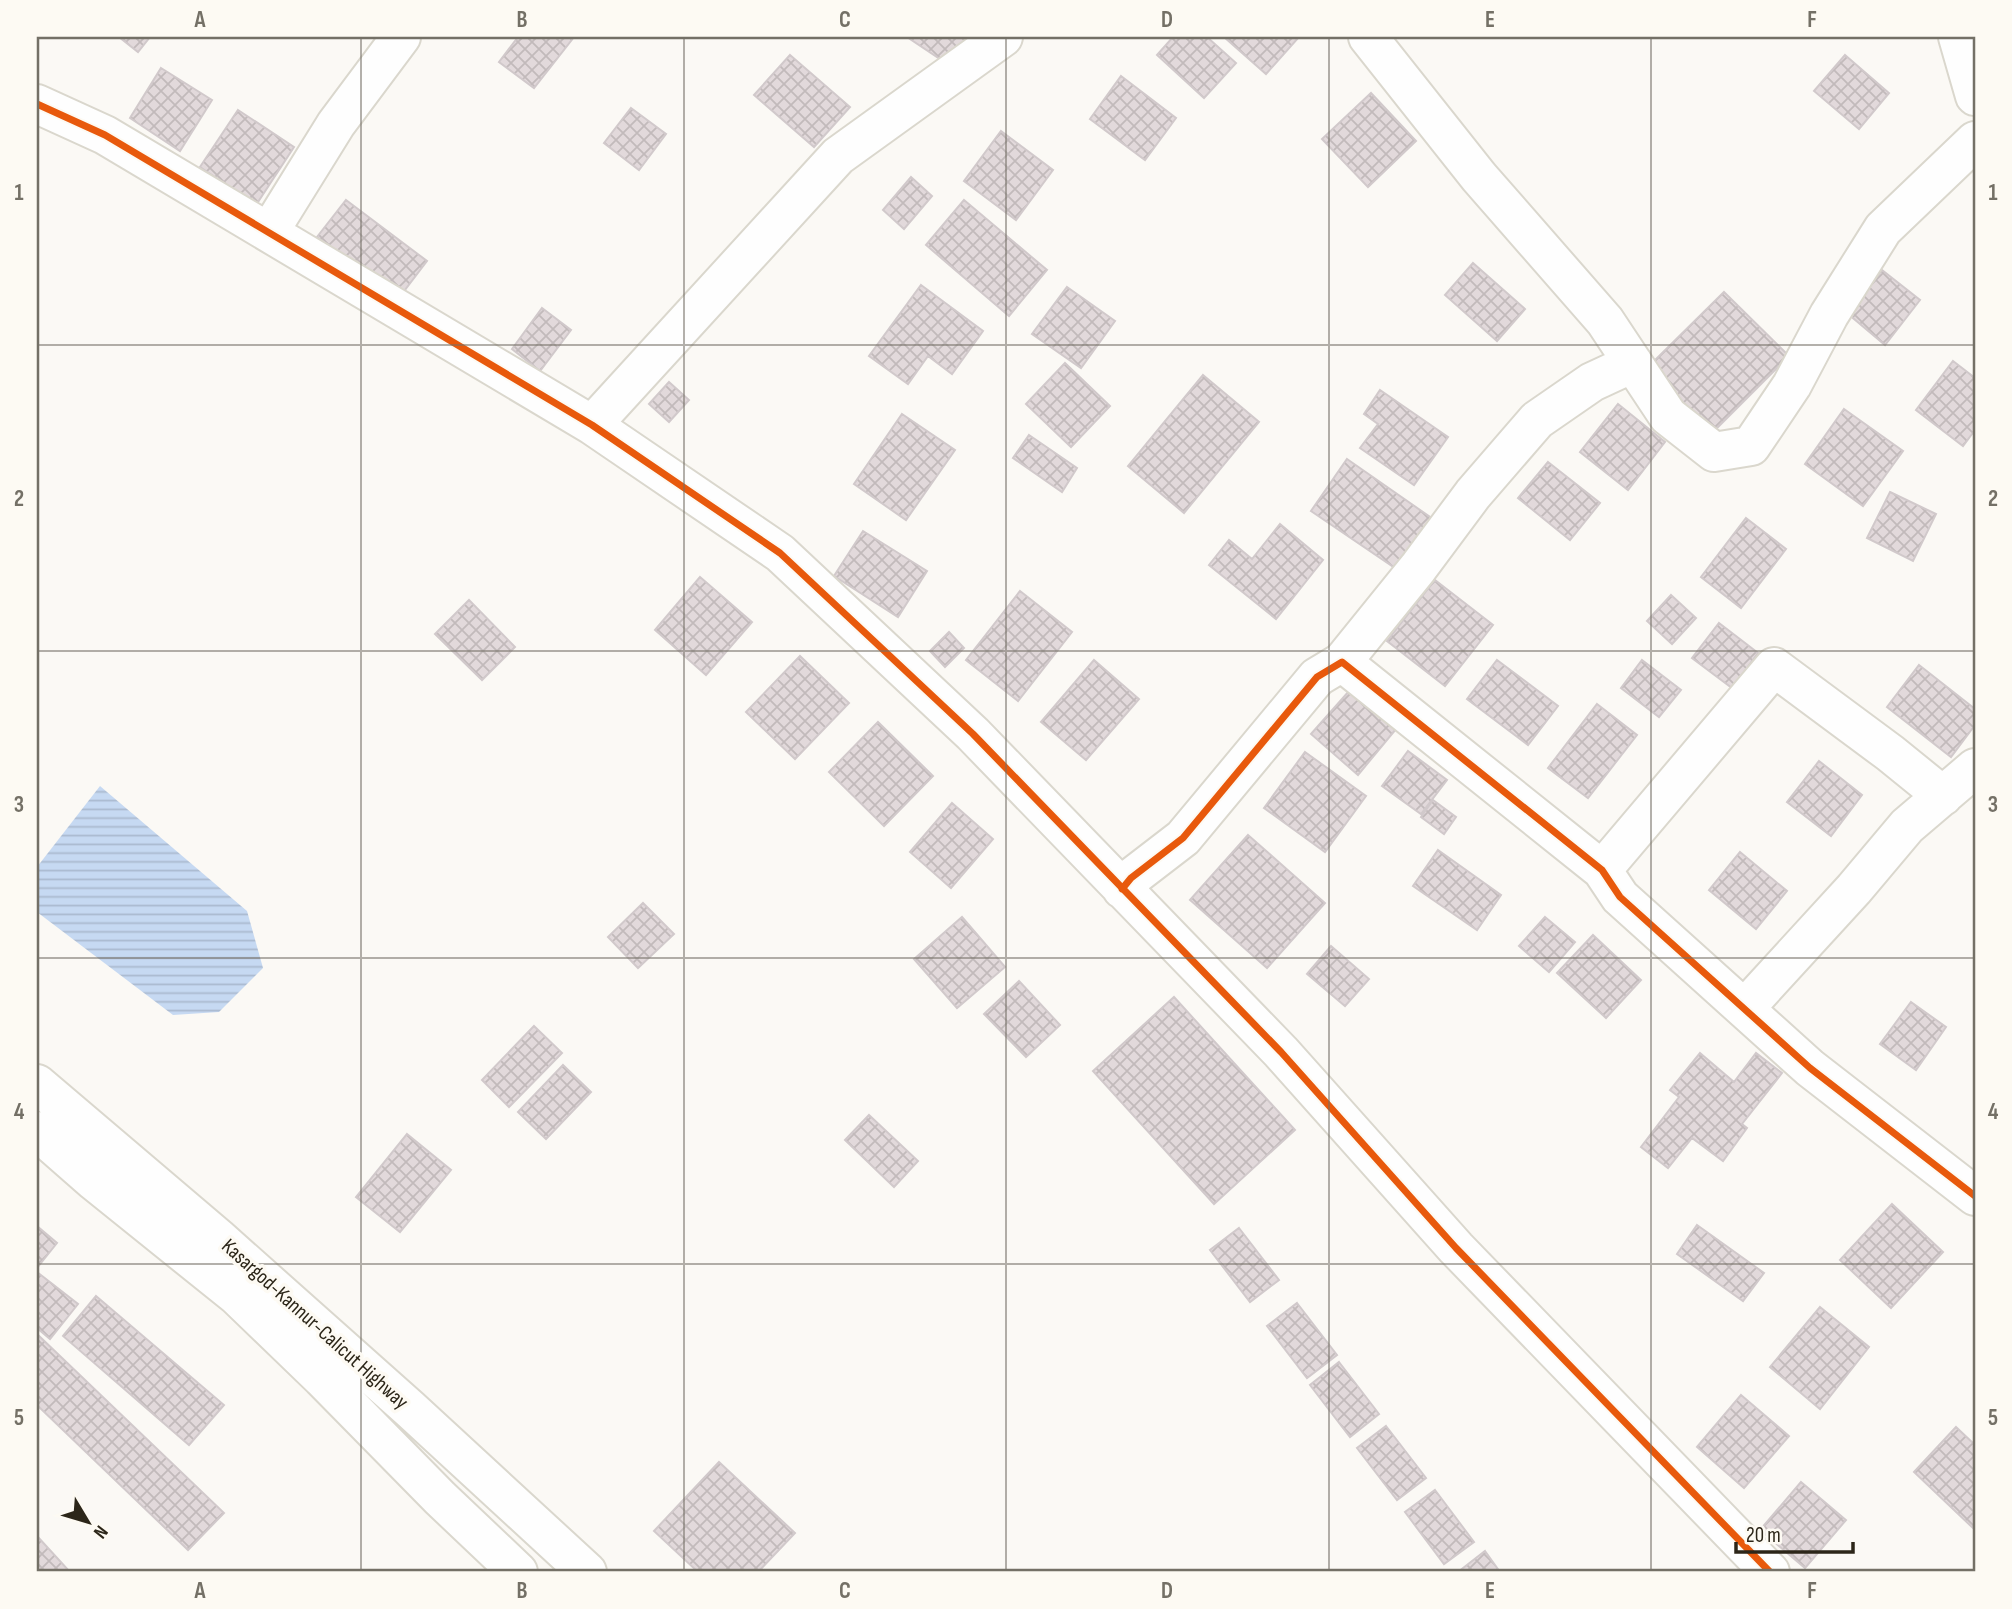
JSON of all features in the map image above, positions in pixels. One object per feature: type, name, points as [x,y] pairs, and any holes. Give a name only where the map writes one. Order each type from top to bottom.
[{"type":"main road","points":[[269,232],[336,124],[401,37]]},
{"type":"main road","points":[[592,425],[838,156],[1003,37]]},
{"type":"main road","points":[[1367,37],[1479,177],[1605,321],[1668,416],[1714,452],[1751,446],[1792,385],[1829,315],[1883,229],[1975,141]]},
{"type":"main road","points":[[1958,37],[1975,96]]},
{"type":"main road","points":[[37,104],[106,135],[592,425],[780,553],[972,734],[1280,1052],[1456,1248],[1770,1572]]},
{"type":"main road","points":[[1122,889],[1130,878],[1184,838],[1317,677],[1342,662],[1418,568],[1473,494],[1537,420],[1592,382],[1633,363]]},
{"type":"main road","points":[[1342,662],[1602,870],[1620,897],[1810,1068],[1975,1196]]},
{"type":"main road","points":[[1602,870],[1774,667],[1890,753],[1942,796]]},
{"type":"main road","points":[[1745,1008],[1854,889],[1907,826],[1975,768]]},
{"type":"main road","name":"Kasargod-Kannur-Calicut Highway","points":[[37,1084],[218,1238],[587,1572]]},
{"type":"main road","name":"Kasargod-Kannur-Calicut Highway","points":[[37,1131],[94,1181],[237,1296],[518,1572]]},
{"type":"water","points":[[100,786],[247,911],[263,968],[219,1012],[173,1015],[37,912],[37,867]]},
{"type":"building","points":[[119,37],[150,37],[138,52]]},
{"type":"building","points":[[518,37],[574,37],[534,88],[499,62]]},
{"type":"building","points":[[907,37],[968,37],[949,65]]},
{"type":"building","points":[[1173,37],[1207,37],[1236,63],[1204,98],[1157,55]]},
{"type":"building","points":[[1224,37],[1299,37],[1266,74]]},
{"type":"building","points":[[790,55],[850,107],[814,147],[754,95]]},
{"type":"building","points":[[1845,55],[1889,93],[1859,129],[1814,91]]},
{"type":"building","points":[[161,68],[212,100],[180,151],[130,118]]},
{"type":"building","points":[[1121,76],[1176,118],[1145,160],[1090,119]]},
{"type":"building","points":[[1371,93],[1416,141],[1368,187],[1322,139]]},
{"type":"building","points":[[631,108],[666,134],[639,170],[604,143]]},
{"type":"building","points":[[238,110],[294,147],[256,205],[200,167]]},
{"type":"building","points":[[1001,131],[1053,170],[1016,220],[964,181]]},
{"type":"building","points":[[911,177],[932,196],[904,229],[883,210]]},
{"type":"building","points":[[346,200],[427,261],[398,299],[317,237]]},
{"type":"building","points":[[964,200],[1047,270],[1009,316],[926,245]]},
{"type":"building","points":[[1473,263],[1525,309],[1497,341],[1445,295]]},
{"type":"building","points":[[1882,270],[1920,300],[1885,345],[1847,313]]},
{"type":"building","points":[[921,285],[983,331],[952,374],[928,356],[908,384],[869,356]]},
{"type":"building","points":[[1067,287],[1115,321],[1081,368],[1032,334]]},
{"type":"building","points":[[1724,292],[1789,356],[1713,432],[1648,367]]},
{"type":"building","points":[[542,308],[571,330],[540,371],[512,349]]},
{"type":"building","points":[[1953,361],[1975,378],[1975,430],[1963,446],[1916,410]]},
{"type":"building","points":[[1065,363],[1110,406],[1071,447],[1026,404]]},
{"type":"building","points":[[1203,375],[1259,422],[1184,513],[1128,466]]},
{"type":"building","points":[[669,382],[689,400],[669,422],[649,404]]},
{"type":"building","points":[[1380,390],[1448,437],[1414,485],[1360,448],[1378,424],[1364,414]]},
{"type":"building","points":[[1618,404],[1665,442],[1628,490],[1580,452]]},
{"type":"building","points":[[1844,409],[1903,451],[1863,506],[1805,464]]},
{"type":"building","points":[[902,414],[955,450],[906,520],[854,484]]},
{"type":"building","points":[[1029,435],[1077,468],[1062,492],[1013,458]]},
{"type":"building","points":[[1347,459],[1433,519],[1398,570],[1311,511]]},
{"type":"building","points":[[1548,462],[1600,503],[1570,540],[1518,498]]},
{"type":"building","points":[[1890,492],[1936,514],[1913,561],[1867,538]]},
{"type":"building","points":[[1746,518],[1786,549],[1741,608],[1701,577]]},
{"type":"building","points":[[1280,524],[1323,560],[1276,619],[1209,565],[1229,540],[1252,559]]},
{"type":"building","points":[[863,531],[927,571],[898,617],[834,576]]},
{"type":"building","points":[[700,577],[752,622],[706,675],[655,630]]},
{"type":"building","points":[[1435,580],[1493,625],[1445,686],[1387,641]]},
{"type":"building","points":[[1020,591],[1072,632],[1018,701],[966,660]]},
{"type":"building","points":[[1671,595],[1696,618],[1672,644],[1647,621]]},
{"type":"building","points":[[469,600],[515,647],[482,680],[435,634]]},
{"type":"building","points":[[1719,623],[1758,653],[1732,688],[1692,658]]},
{"type":"building","points":[[949,632],[964,648],[945,667],[930,651]]},
{"type":"building","points":[[800,656],[849,703],[795,759],[746,712]]},
{"type":"building","points":[[1094,660],[1139,699],[1086,760],[1041,722]]},
{"type":"building","points":[[1497,660],[1558,706],[1528,745],[1467,699]]},
{"type":"building","points":[[1642,660],[1681,690],[1659,717],[1621,688]]},
{"type":"building","points":[[1919,665],[1975,709],[1975,725],[1951,757],[1887,707]]},
{"type":"building","points":[[1350,690],[1396,729],[1358,775],[1311,734]]},
{"type":"building","points":[[1597,704],[1637,735],[1588,798],[1548,768]]},
{"type":"building","points":[[878,722],[933,776],[884,826],[829,772]]},
{"type":"building","points":[[1408,751],[1447,780],[1421,814],[1382,786]]},
{"type":"building","points":[[1305,752],[1366,796],[1325,852],[1264,808]]},
{"type":"building","points":[[1819,761],[1862,795],[1831,836],[1787,802]]},
{"type":"building","points":[[1433,800],[1456,817],[1444,834],[1421,817]]},
{"type":"building","points":[[952,803],[993,839],[951,888],[910,852]]},
{"type":"building","points":[[1248,835],[1325,903],[1267,968],[1190,900]]},
{"type":"building","points":[[1438,850],[1501,895],[1477,930],[1413,886]]},
{"type":"building","points":[[1740,852],[1787,891],[1756,929],[1709,890]]},
{"type":"building","points":[[643,903],[674,934],[638,968],[608,937]]},
{"type":"building","points":[[962,917],[1005,967],[957,1008],[914,959]]},
{"type":"building","points":[[1545,917],[1575,942],[1549,972],[1519,946]]},
{"type":"building","points":[[1593,935],[1641,980],[1606,1018],[1557,973]]},
{"type":"building","points":[[1331,946],[1369,979],[1345,1006],[1307,974]]},
{"type":"building","points":[[1019,981],[1060,1025],[1026,1057],[984,1014]]},
{"type":"building","points":[[1174,997],[1295,1130],[1214,1204],[1093,1071]]},
{"type":"building","points":[[1911,1002],[1946,1027],[1916,1070],[1880,1044]]},
{"type":"building","points":[[534,1026],[562,1053],[509,1107],[482,1080]]},
{"type":"building","points":[[1700,1053],[1734,1082],[1756,1053],[1782,1073],[1742,1124],[1747,1128],[1723,1161],[1692,1138],[1668,1168],[1641,1147],[1679,1097],[1670,1090]]},
{"type":"building","points":[[563,1065],[591,1092],[546,1139],[518,1112]]},
{"type":"building","points":[[869,1115],[918,1161],[894,1187],[845,1140]]},
{"type":"building","points":[[407,1134],[451,1170],[400,1232],[356,1197]]},
{"type":"building","points":[[1892,1204],[1943,1252],[1891,1308],[1840,1260]]},
{"type":"building","points":[[1697,1225],[1764,1273],[1743,1301],[1677,1254]]},
{"type":"building","points":[[37,1226],[57,1243],[37,1268]]},
{"type":"building","points":[[1239,1228],[1279,1280],[1250,1302],[1210,1250]]},
{"type":"building","points":[[37,1272],[78,1304],[50,1339],[37,1328]]},
{"type":"building","points":[[96,1296],[224,1405],[189,1445],[63,1336]]},
{"type":"building","points":[[1297,1303],[1337,1355],[1307,1378],[1267,1326]]},
{"type":"building","points":[[1820,1307],[1869,1347],[1820,1409],[1770,1367]]},
{"type":"building","points":[[37,1334],[224,1513],[188,1550],[37,1405]]},
{"type":"building","points":[[1339,1362],[1379,1414],[1350,1437],[1310,1385]]},
{"type":"building","points":[[1741,1395],[1789,1436],[1744,1488],[1697,1447]]},
{"type":"building","points":[[1386,1426],[1426,1478],[1397,1500],[1357,1448]]},
{"type":"building","points":[[1956,1427],[1975,1445],[1974,1529],[1914,1472]]},
{"type":"building","points":[[719,1462],[795,1533],[758,1572],[698,1572],[654,1531]]},
{"type":"building","points":[[1801,1482],[1846,1520],[1805,1568],[1760,1530]]},
{"type":"building","points":[[1435,1490],[1474,1542],[1444,1564],[1405,1512]]},
{"type":"building","points":[[37,1536],[70,1572],[37,1572]]},
{"type":"building","points":[[1485,1551],[1500,1572],[1458,1572]]},
{"type":"cycle path","points":[[37,104],[105,135],[592,425],[780,553],[973,734],[1281,1052],[1456,1248],[1770,1572]]},
{"type":"cycle path","points":[[1122,889],[1131,878],[1183,838],[1317,677],[1342,662],[1602,870],[1620,897],[1810,1068],[1975,1196]]}]
